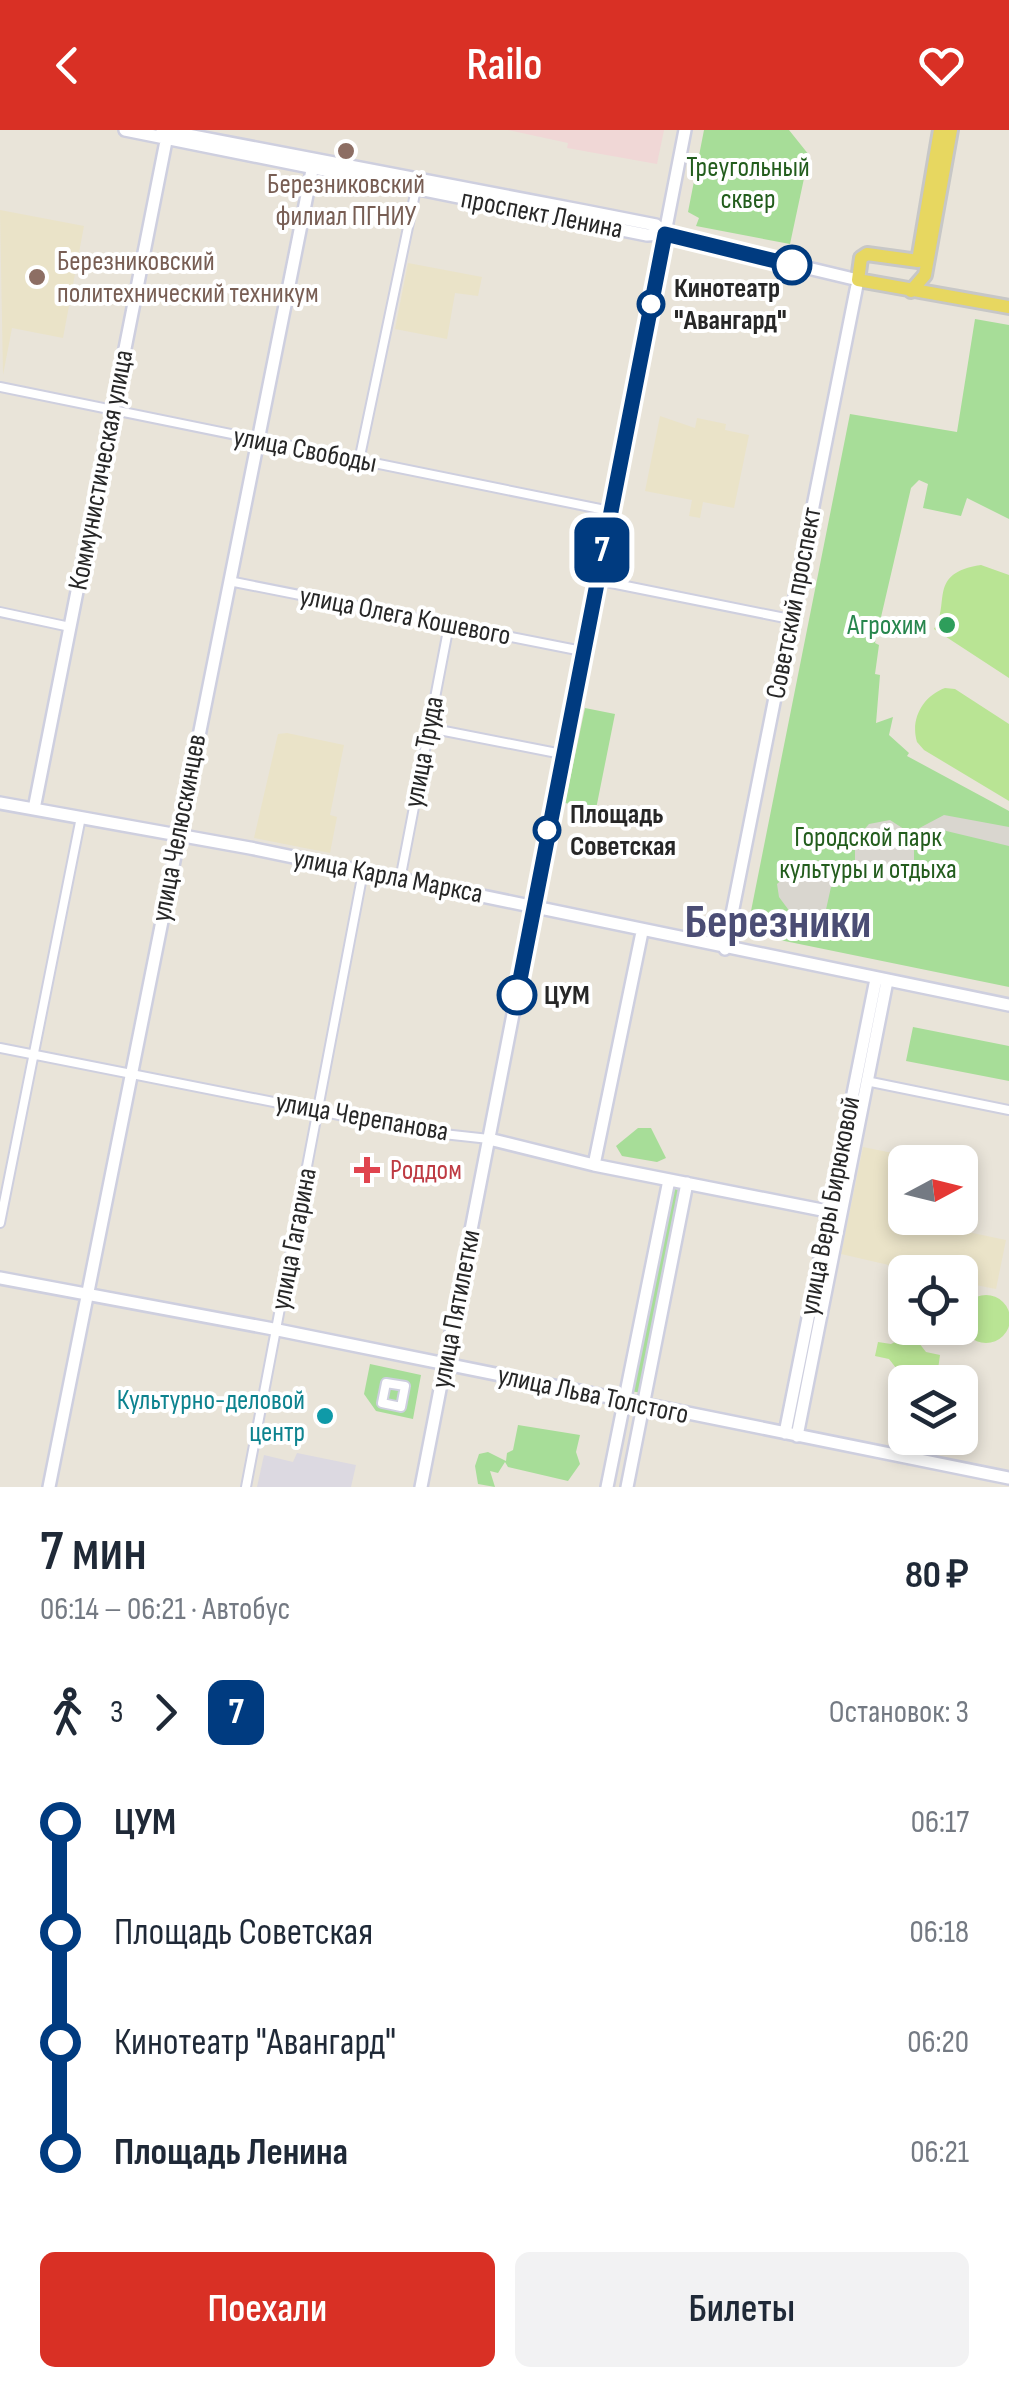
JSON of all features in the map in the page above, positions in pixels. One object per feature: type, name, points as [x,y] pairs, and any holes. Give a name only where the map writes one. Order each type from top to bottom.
[{"type":"main road","name":"проспект Ленина","points":[[125,130],[166,134],[601,214],[656,226],[665,234]]},
{"type":"main road","name":"улица Пятилетки","points":[[421,1487],[685,130]]},
{"type":"main road","points":[[936,293],[918,260],[940,130]]},
{"type":"main road","points":[[911,291],[925,275],[951,130]]},
{"type":"main road","name":"проспект Ленина","points":[[166,134],[312,170],[647,235],[665,234],[858,280],[1009,307]]},
{"type":"main road","name":"Коммунистическая улица","points":[[34,809],[166,134]]},
{"type":"main road","name":"улица Челюскинцев","points":[[49,1487],[312,170]]},
{"type":"main road","points":[[822,270],[845,267],[876,253],[918,260]]},
{"type":"main road","name":"Советский проспект","points":[[724,949],[861,258]]},
{"type":"main road","name":"улица Карла Маркса","points":[[0,803],[363,872],[1009,1005]]},
{"type":"main road","points":[[594,1165],[642,932]]},
{"type":"main road","name":"улица Веры Бирюковой","points":[[791,1434],[882,980]]},
{"type":"main road","name":"улица Черепанова","points":[[489,1139],[594,1165],[835,1212]]},
{"type":"main road","points":[[606,1487],[668,1180]]},
{"type":"main road","points":[[627,1487],[687,1184]]},
{"type":"main road","name":"улица Льва Толстого","points":[[0,1278],[1009,1478]]},
{"type":"street","points":[[359,461],[416,189]]},
{"type":"street","name":"улица Свободы","points":[[0,387],[610,512]]},
{"type":"street","name":"улица Олега Кошевого","points":[[228,580],[582,651]]},
{"type":"street","points":[[596,580],[790,619]]},
{"type":"street","points":[[0,612],[70,627]]},
{"type":"street","name":"улица Труда","points":[[400,880],[449,625]]},
{"type":"street","points":[[429,728],[562,754]]},
{"type":"street","points":[[0,1223],[81,817]]},
{"type":"street","name":"улица Гагарина","points":[[246,1487],[363,872]]},
{"type":"street","name":"улица Черепанова","points":[[0,1048],[425,1132],[489,1139]]},
{"type":"street","points":[[861,1080],[1009,1110]]},
{"type":"shaded area","points":[[508,130],[664,130],[657,164],[567,148],[568,143]]},
{"type":"shaded area","name":"Березниковский политехнический техникум","points":[[0,210],[84,226],[63,338],[12,328],[3,375]]},
{"type":"shaded area","points":[[408,263],[482,277],[478,296],[455,293],[447,339],[395,329]]},
{"type":"shaded area","points":[[660,416],[695,428],[697,418],[726,424],[725,430],[749,435],[734,508],[703,502],[700,518],[689,516],[692,500],[645,491]]},
{"type":"shaded area","points":[[278,734],[344,745],[330,815],[337,817],[330,853],[254,838]]},
{"type":"shaded area","points":[[944,815],[1009,827],[1009,846],[938,829],[914,841],[914,862],[900,878],[879,882],[859,871],[831,887],[825,914],[799,924],[779,897],[777,884],[791,871],[826,879],[855,863],[855,840],[869,824],[890,820],[910,833]]},
{"type":"shaded area","points":[[863,1147],[888,1152],[888,1235],[978,1234],[1006,1240],[996,1289],[978,1286],[978,1255],[888,1255],[888,1265],[841,1254]]},
{"type":"shaded area","points":[[297,1453],[356,1465],[351,1487],[257,1487],[264,1455],[293,1462]]},
{"type":"green space","name":"Треугольный сквер","points":[[704,130],[789,130],[809,155],[790,244],[696,226],[699,218],[688,212]]},
{"type":"green space","name":"Городской парк культуры и отдыха","points":[[975,319],[1009,325],[1009,519],[967,498],[961,516],[923,508],[928,484],[919,480],[911,488],[875,643],[879,645],[875,674],[880,675],[876,723],[893,717],[889,735],[909,753],[907,756],[1009,811],[1009,987],[770,938],[765,920],[751,911],[850,414],[957,432]]},
{"type":"green space","points":[[981,565],[1009,575],[1009,678],[934,629],[947,582],[964,569]]},
{"type":"green space","points":[[945,688],[955,689],[1009,724],[1009,801],[917,742],[915,725],[920,709]]},
{"type":"green space","points":[[585,708],[615,714],[596,809],[565,803]]},
{"type":"green space","points":[[913,1027],[1009,1046],[1009,1081],[906,1061]]},
{"type":"green space","points":[[638,1128],[651,1128],[666,1158],[657,1162],[622,1156],[616,1146]]},
{"type":"green space","points":[[669,1188],[684,1191],[643,1393],[629,1391]]},
{"type":"green space","points":[[978,1297],[995,1297],[1008,1310],[1010,1319],[1003,1336],[986,1343],[978,1341]]},
{"type":"green space","points":[[878,1342],[920,1345],[926,1352],[940,1355],[939,1365],[894,1365],[889,1359],[875,1356]]},
{"type":"green space","points":[[370,1364],[421,1375],[413,1419],[376,1411],[364,1394]]},
{"type":"green space","points":[[518,1425],[580,1435],[576,1452],[580,1464],[568,1481],[508,1467],[505,1462],[498,1473],[490,1471],[495,1487],[478,1484],[475,1466],[479,1454],[488,1452],[506,1461],[507,1453],[513,1450]]},
{"type":"bus line","name":"7","points":[[517,995],[665,234],[792,265]]},
{"type":"place","name":"Березниковский филиал ПГНИУ","points":[[346,151]]},
{"type":"place","name":"Березниковский политехнический техникум","points":[[37,277]]},
{"type":"place","name":"Кинотеатр \"Авангард\"","points":[[651,304]]},
{"type":"place","name":"Агрохим","points":[[947,625]]},
{"type":"place","name":"Площадь Советская","points":[[547,830]]},
{"type":"place","name":"ЦУМ","points":[[517,995]]},
{"type":"place","name":"Роддом","points":[[367,1170]]},
{"type":"place","name":"Культурно-деловой центр","points":[[325,1416]]},
{"type":"district","name":"Березники","points":[[778,922]]}]
